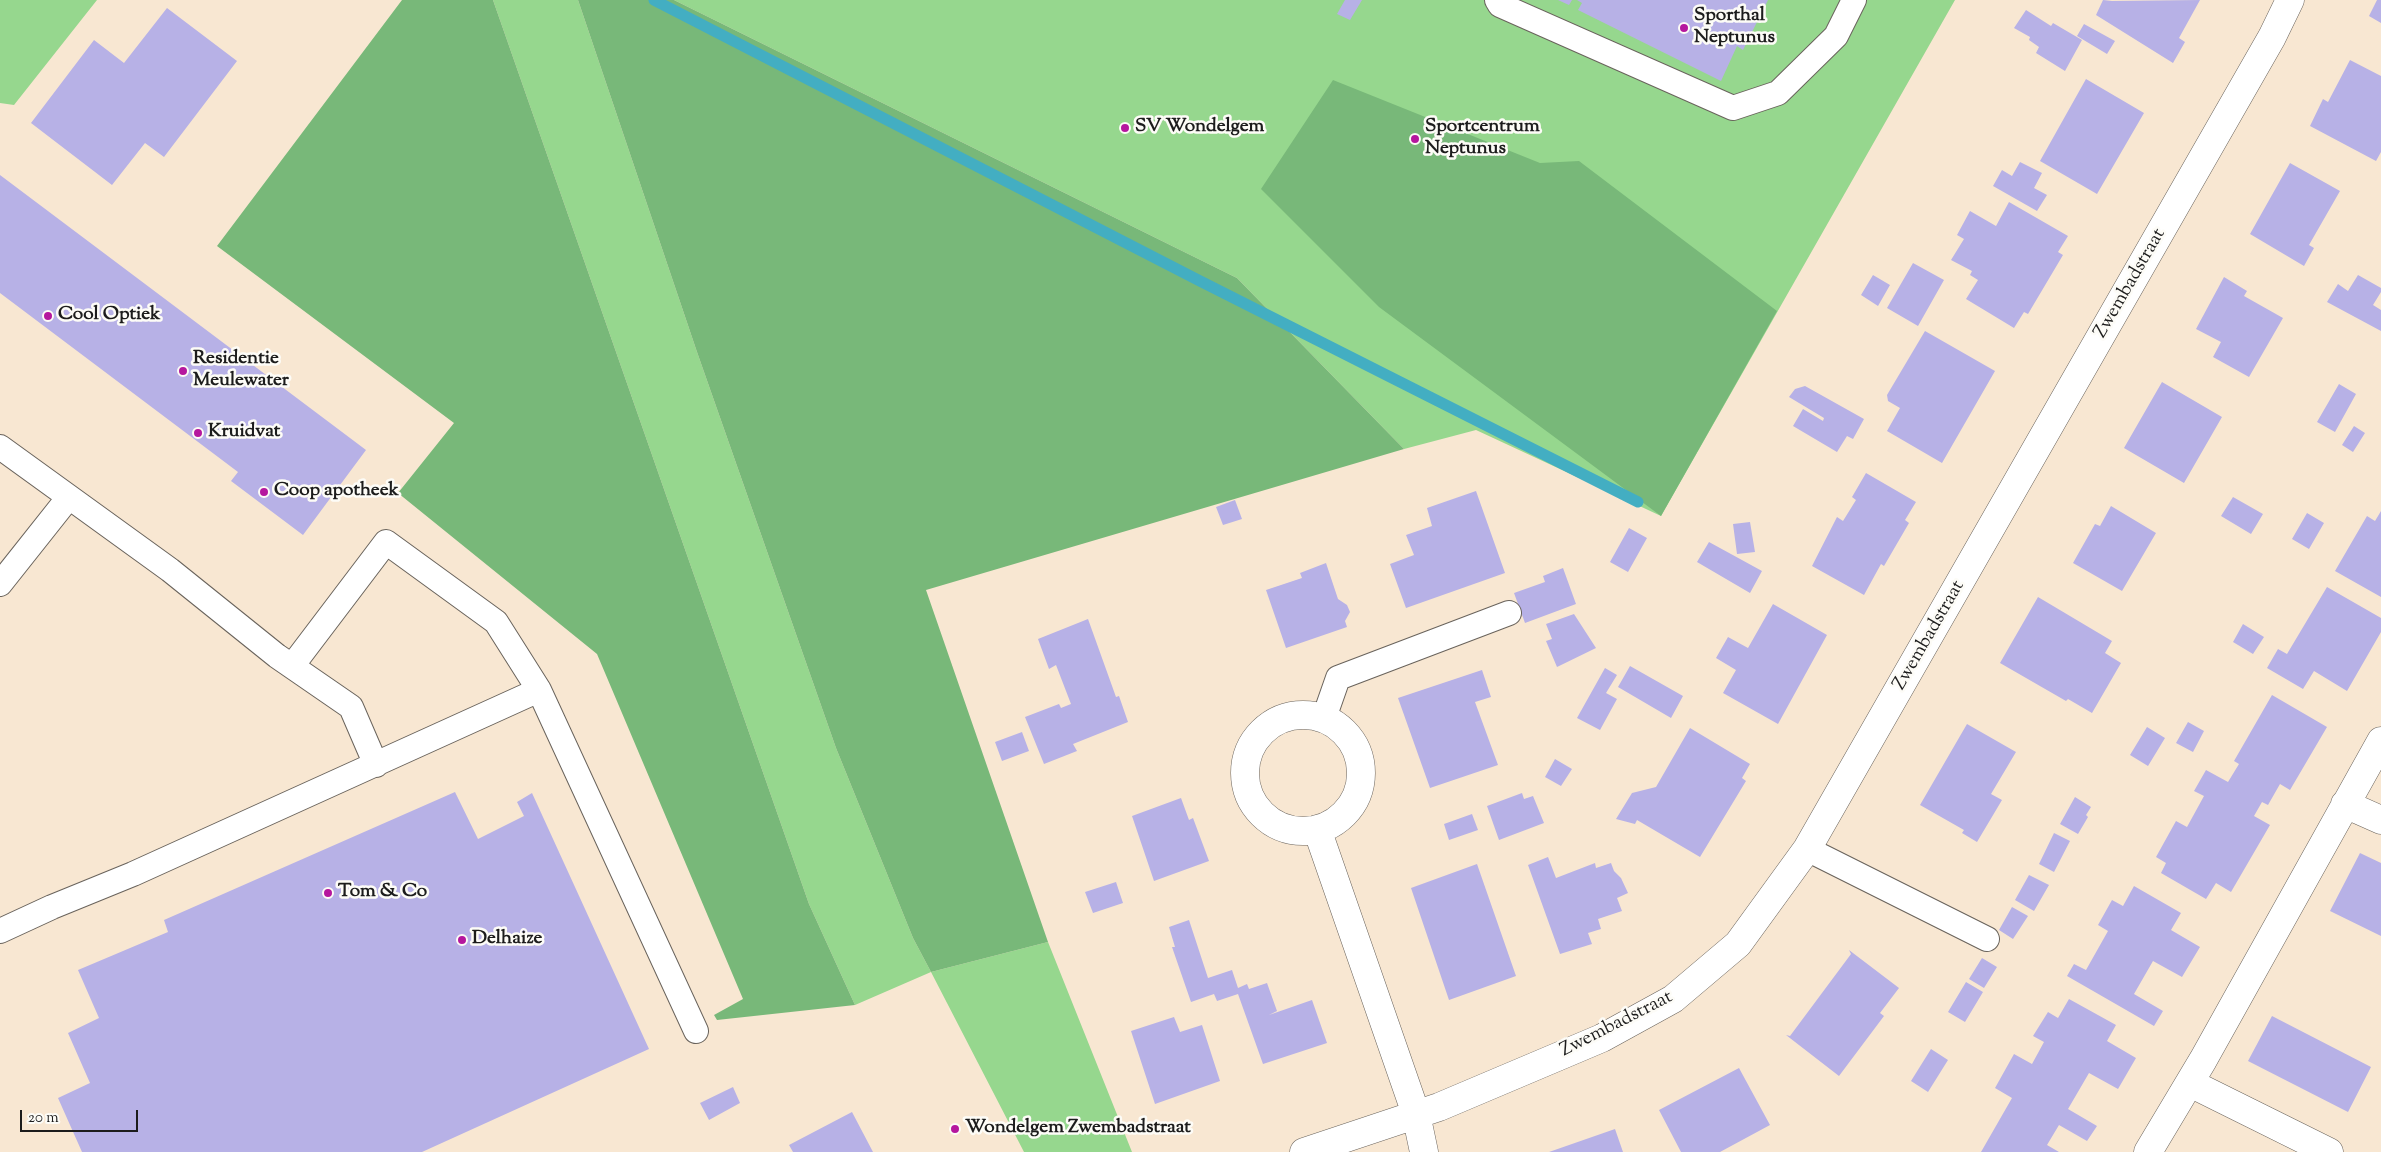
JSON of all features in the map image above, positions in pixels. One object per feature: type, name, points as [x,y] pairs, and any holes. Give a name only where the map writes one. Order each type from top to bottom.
[{"type":"street","name":"Zwembadstraat","points":[[1304,1152],[1439,1107],[1602,1038],[1673,999],[1738,944],[1807,849],[2263,54],[2290,0]]},
{"type":"street","points":[[1304,714],[1324,718],[1341,727],[1354,743],[1360,757],[1362,777],[1357,798],[1351,807],[1336,821],[1317,829],[1291,830],[1271,822],[1256,809],[1249,796],[1244,777],[1248,751],[1259,733],[1275,720],[1304,714]]},
{"type":"street","points":[[2159,1148],[2190,1083],[2380,743]]},
{"type":"street","points":[[2345,804],[2381,820]]},
{"type":"street","points":[[1317,829],[1416,1114],[1424,1152]]},
{"type":"street","points":[[2190,1083],[2329,1152]]},
{"type":"lane","points":[[1497,0],[1500,5],[1733,108],[1778,93],[1836,36],[1854,0]]},
{"type":"lane","points":[[0,447],[170,570],[292,666],[351,707],[376,765]]},
{"type":"lane","points":[[0,584],[69,497]]},
{"type":"lane","points":[[292,666],[386,542],[496,622],[539,690],[696,1031]]},
{"type":"lane","points":[[1324,718],[1338,678],[1509,613]]},
{"type":"lane","points":[[0,931],[52,907],[133,874],[539,690]]},
{"type":"lane","points":[[1807,849],[1987,939]]},
{"type":"green space","points":[[0,0],[97,0],[14,105],[0,103]]},
{"type":"green space","points":[[402,0],[493,0],[809,904],[855,1005],[717,1020],[714,1015],[743,999],[597,654],[398,493],[454,423],[217,246]]},
{"type":"green space","points":[[493,0],[578,0],[697,352],[836,748],[913,938],[931,972],[855,1005],[809,904]]},
{"type":"green space","points":[[578,0],[674,0],[1237,278],[1404,449],[926,590],[1048,942],[931,972],[913,938],[836,748],[697,352]]},
{"type":"green space","name":"Sportcentrum Neptunus","points":[[674,0],[1955,0],[1661,516],[1476,430],[1404,449],[1237,278]]},
{"type":"green space","points":[[1333,80],[1540,163],[1579,161],[1777,311],[1661,516],[1379,307],[1261,189]]},
{"type":"green space","points":[[1048,942],[1132,1152],[1024,1152],[931,972]]},
{"type":"building","points":[[1345,0],[1362,0],[1350,20],[1337,14]]},
{"type":"building","points":[[1558,0],[1572,0],[1569,5]]},
{"type":"building","name":"Sporthal Neptunus","points":[[1577,0],[1768,0],[1743,50],[1737,46],[1721,81],[1578,10],[1582,3]]},
{"type":"building","points":[[2103,0],[2200,0],[2179,38],[2185,42],[2173,63],[2096,15]]},
{"type":"building","points":[[2377,0],[2381,0],[2381,23],[2369,16]]},
{"type":"building","points":[[167,8],[237,61],[164,157],[145,143],[112,185],[31,123],[94,40],[124,63]]},
{"type":"building","points":[[2026,10],[2051,26],[2053,23],[2082,40],[2065,71],[2036,53],[2039,47],[2029,40],[2030,37],[2014,28]]},
{"type":"building","points":[[2084,24],[2115,41],[2107,54],[2077,36]]},
{"type":"building","points":[[2350,60],[2381,76],[2381,152],[2376,161],[2310,126],[2323,99],[2328,102]]},
{"type":"building","points":[[2086,79],[2144,113],[2097,194],[2040,161]]},
{"type":"building","points":[[2020,162],[2042,173],[2034,188],[2047,195],[2037,211],[1993,186],[2002,170],[2012,176]]},
{"type":"building","points":[[2290,163],[2340,191],[2309,245],[2314,248],[2304,266],[2250,234]]},
{"type":"building","name":"Residentie Meulewater","points":[[0,175],[366,450],[303,535],[231,481],[238,472],[0,293]]},
{"type":"building","points":[[2009,202],[2068,236],[2058,252],[2063,255],[2028,314],[2024,312],[2014,328],[1966,299],[1978,280],[1970,275],[1972,271],[1951,260],[1964,239],[1957,235],[1970,211],[1996,226]]},
{"type":"building","points":[[1913,263],[1944,280],[1918,326],[1887,308]]},
{"type":"building","points":[[1873,275],[1890,285],[1878,306],[1861,295]]},
{"type":"building","points":[[2358,275],[2381,288],[2381,292],[2373,305],[2381,310],[2381,331],[2327,302],[2338,284],[2348,291]]},
{"type":"building","points":[[2224,277],[2247,291],[2244,296],[2283,318],[2249,377],[2213,357],[2221,342],[2196,329]]},
{"type":"building","points":[[1925,331],[1995,371],[1942,463],[1887,431],[1900,408],[1888,401],[1887,395]]},
{"type":"building","points":[[2162,382],[2222,417],[2184,483],[2124,448]]},
{"type":"building","points":[[2339,384],[2356,394],[2335,432],[2317,422]]},
{"type":"building","points":[[1805,386],[1864,419],[1853,439],[1847,436],[1837,452],[1793,426],[1803,409],[1823,421],[1824,418],[1789,397],[1795,389]]},
{"type":"building","points":[[2354,426],[2365,433],[2353,452],[2342,445]]},
{"type":"building","points":[[1866,473],[1916,502],[1905,520],[1909,523],[1884,566],[1881,564],[1864,595],[1812,566],[1837,517],[1843,521],[1856,500],[1852,497]]},
{"type":"building","points":[[1476,491],[1505,573],[1406,608],[1390,564],[1414,555],[1406,535],[1432,526],[1427,508]]},
{"type":"building","points":[[2233,497],[2263,514],[2251,534],[2221,516]]},
{"type":"building","points":[[1235,500],[1242,519],[1223,525],[1216,507]]},
{"type":"building","points":[[2111,506],[2156,533],[2122,591],[2073,563],[2095,524],[2100,526]]},
{"type":"building","points":[[2381,511],[2381,597],[2335,571],[2367,516],[2375,521]]},
{"type":"building","points":[[2307,513],[2324,523],[2309,549],[2292,539]]},
{"type":"building","points":[[1750,522],[1755,552],[1737,554],[1733,524]]},
{"type":"building","points":[[1629,528],[1647,538],[1628,572],[1610,562]]},
{"type":"building","points":[[1709,542],[1762,571],[1750,593],[1697,562]]},
{"type":"building","points":[[1326,563],[1338,599],[1347,605],[1350,612],[1345,621],[1347,627],[1286,648],[1266,590],[1302,578],[1300,573]]},
{"type":"building","points":[[1563,568],[1576,604],[1525,623],[1514,593],[1545,582],[1543,576]]},
{"type":"building","points":[[2327,587],[2381,618],[2381,632],[2347,691],[2314,671],[2303,689],[2267,668],[2278,649],[2287,654]]},
{"type":"building","points":[[2038,597],[2112,641],[2105,653],[2121,663],[2092,713],[2068,699],[2066,701],[2000,663]]},
{"type":"building","points":[[1773,604],[1827,635],[1778,724],[1723,693],[1736,670],[1716,658],[1728,637],[1748,648]]},
{"type":"building","points":[[1574,614],[1596,648],[1557,667],[1546,641],[1552,639],[1546,624]]},
{"type":"building","points":[[1088,619],[1116,697],[1119,696],[1128,722],[1073,744],[1077,751],[1044,764],[1025,717],[1059,704],[1061,708],[1071,704],[1056,665],[1049,669],[1038,639]]},
{"type":"building","points":[[2243,624],[2264,637],[2253,654],[2233,642]]},
{"type":"building","points":[[1630,666],[1683,696],[1671,718],[1618,687]]},
{"type":"building","points":[[1605,668],[1617,675],[1606,693],[1617,699],[1600,730],[1577,718]]},
{"type":"building","points":[[1482,670],[1491,697],[1475,702],[1498,765],[1430,788],[1398,698]]},
{"type":"building","points":[[2272,695],[2327,727],[2290,790],[2280,784],[2268,805],[2262,802],[2254,816],[2270,825],[2231,892],[2216,883],[2206,899],[2161,873],[2166,863],[2156,857],[2176,821],[2187,827],[2204,796],[2194,791],[2206,770],[2228,782],[2239,764],[2234,761]]},
{"type":"building","points":[[2188,722],[2204,731],[2193,752],[2176,743]]},
{"type":"building","points":[[1967,724],[2016,752],[1991,794],[2002,800],[1977,842],[1962,833],[1964,830],[1920,805]]},
{"type":"building","points":[[2147,727],[2165,738],[2148,766],[2130,755]]},
{"type":"building","points":[[1690,728],[1750,764],[1742,778],[1746,781],[1700,857],[1637,820],[1635,824],[1616,819],[1632,793],[1656,787]]},
{"type":"building","points":[[1022,732],[1029,751],[1002,761],[995,742]]},
{"type":"building","points":[[1555,759],[1572,769],[1561,786],[1545,777]]},
{"type":"building","name":"Delhaize","points":[[455,792],[478,839],[524,816],[517,802],[532,793],[649,1049],[422,1152],[82,1152],[58,1098],[90,1083],[68,1033],[99,1018],[78,970],[168,932],[164,920]]},
{"type":"building","points":[[1522,793],[1524,799],[1533,796],[1544,823],[1499,840],[1487,806]]},
{"type":"building","points":[[2075,797],[2091,807],[2086,815],[2088,817],[2078,834],[2060,824]]},
{"type":"building","points":[[1181,798],[1189,820],[1193,818],[1209,861],[1154,881],[1132,816]]},
{"type":"building","points":[[1472,814],[1478,830],[1449,840],[1444,824]]},
{"type":"building","points":[[2054,833],[2070,841],[2054,872],[2039,864]]},
{"type":"building","points":[[2360,853],[2381,863],[2381,936],[2330,911]]},
{"type":"building","points":[[1548,857],[1556,878],[1595,863],[1596,868],[1611,863],[1628,893],[1617,898],[1622,911],[1598,919],[1601,929],[1588,933],[1592,944],[1560,954],[1528,865]]},
{"type":"building","points":[[1477,864],[1516,976],[1449,1000],[1411,888]]},
{"type":"building","points":[[2029,875],[2049,885],[2034,911],[2015,900]]},
{"type":"building","points":[[1116,882],[1123,903],[1093,913],[1085,892]]},
{"type":"building","points":[[2134,886],[2181,913],[2171,930],[2200,947],[2182,977],[2153,961],[2134,994],[2163,1011],[2154,1026],[2067,976],[2074,964],[2086,970],[2108,931],[2098,925],[2112,900],[2123,906]]},
{"type":"building","points":[[2012,907],[2028,916],[2013,939],[1999,930]]},
{"type":"building","points":[[1189,920],[1208,978],[1232,970],[1238,988],[1247,984],[1249,989],[1267,983],[1277,1011],[1269,1015],[1312,1000],[1327,1043],[1263,1064],[1238,994],[1217,1001],[1214,994],[1191,1002],[1172,947],[1175,947],[1169,927]]},
{"type":"building","points":[[1849,950],[1899,988],[1880,1013],[1884,1016],[1839,1076],[1786,1035],[1790,1036],[1851,954]]},
{"type":"building","points":[[1982,958],[1997,967],[1984,988],[1969,979]]},
{"type":"building","points":[[1966,982],[1983,992],[1965,1022],[1948,1012]]},
{"type":"building","points":[[2069,999],[2116,1025],[2107,1041],[2136,1058],[2118,1089],[2089,1073],[2068,1109],[2097,1126],[2087,1141],[2059,1125],[2047,1145],[2059,1152],[1981,1152],[2012,1098],[1995,1088],[2014,1054],[2032,1064],[2044,1042],[2033,1036],[2048,1012],[2058,1018]]},
{"type":"building","points":[[2272,1016],[2371,1067],[2348,1112],[2248,1061]]},
{"type":"building","points":[[1174,1017],[1180,1032],[1202,1025],[1220,1081],[1155,1104],[1131,1031]]},
{"type":"building","points":[[1931,1049],[1948,1060],[1928,1092],[1911,1081]]},
{"type":"building","points":[[1739,1068],[1770,1125],[1720,1152],[1681,1152],[1659,1110]]},
{"type":"building","points":[[733,1087],[740,1103],[709,1120],[700,1103]]},
{"type":"building","points":[[852,1112],[873,1152],[793,1152],[789,1145]]},
{"type":"building","points":[[1615,1129],[1623,1152],[1549,1152]]},
{"type":"waterway","points":[[654,0],[1200,281],[1638,502]]},
{"type":"place","name":"Sporthal Neptunus","points":[[1684,28]]},
{"type":"place","name":"SV Wondelgem","points":[[1125,128]]},
{"type":"place","name":"Sportcentrum Neptunus","points":[[1415,139]]},
{"type":"place","name":"Cool Optiek","points":[[48,316]]},
{"type":"place","name":"Residentie Meulewater","points":[[183,371]]},
{"type":"place","name":"Kruidvat","points":[[198,433]]},
{"type":"place","name":"Coop apotheek","points":[[264,492]]},
{"type":"place","name":"Tom & Co","points":[[328,893]]},
{"type":"place","name":"Delhaize","points":[[462,940]]},
{"type":"place","name":"Wondelgem Zwembadstraat","points":[[955,1129]]}]
